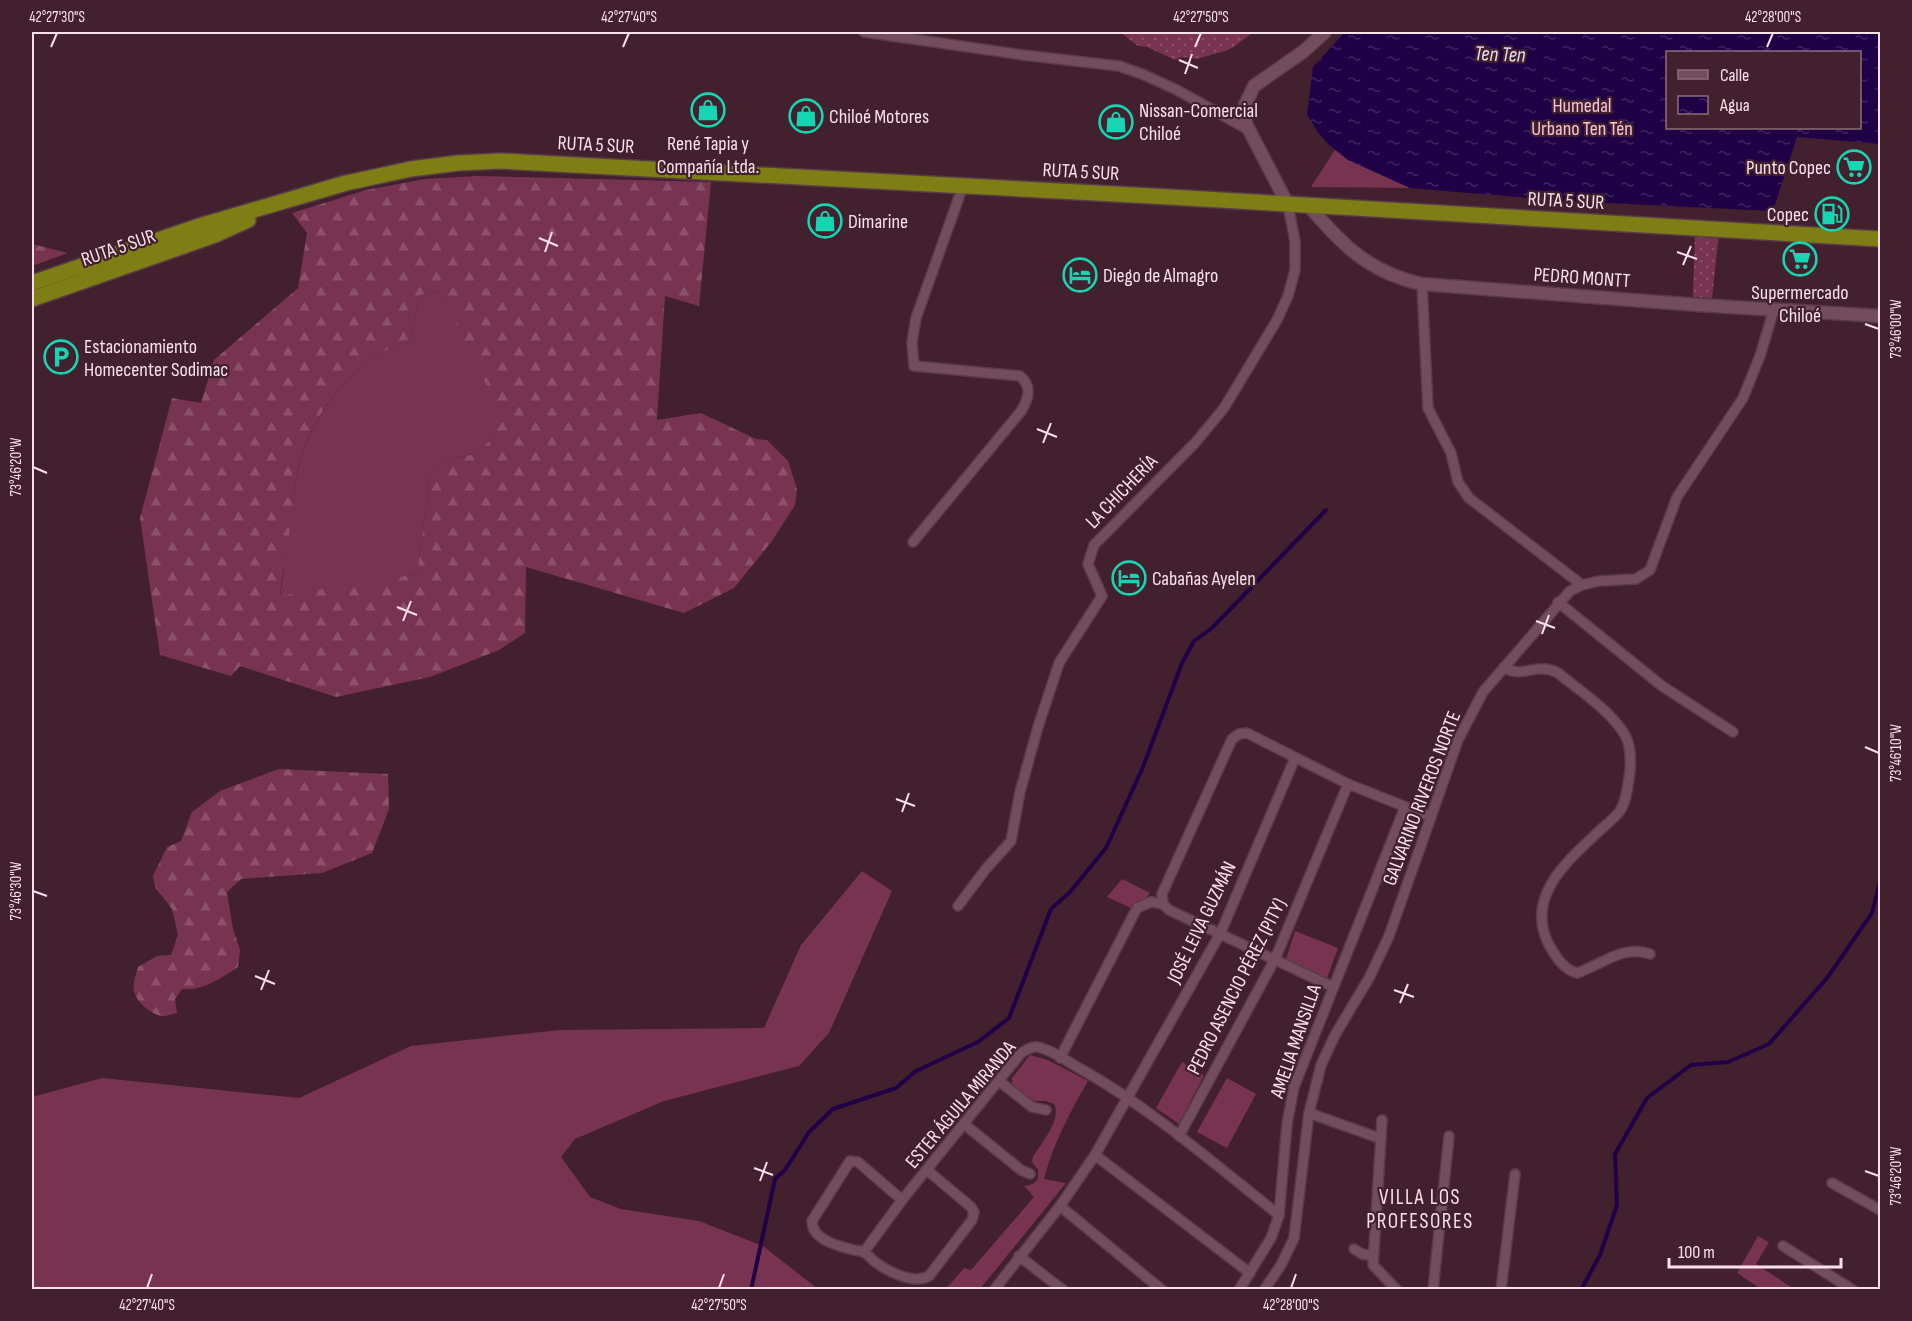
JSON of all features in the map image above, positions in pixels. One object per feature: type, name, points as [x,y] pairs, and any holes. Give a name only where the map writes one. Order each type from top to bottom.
[{"type":"highway","name":"RUTA 5 SUR","points":[[32,283],[196,227],[346,183],[435,166],[501,161],[1881,239]]},
{"type":"highway","name":"RUTA 5 SUR","points":[[32,299],[214,235],[283,202]]},
{"type":"street","points":[[864,32],[1119,66],[1177,90],[1249,130]]},
{"type":"street","points":[[1287,205],[1249,130],[1244,112],[1254,86],[1304,51],[1324,32]]},
{"type":"street","points":[[913,542],[1022,410],[1029,395],[1026,382],[1020,376],[914,366],[912,342],[916,318],[963,186]]},
{"type":"street","name":"LA CHICHERÍA","points":[[958,906],[985,870],[1011,841],[1020,792],[1059,663],[1102,596],[1088,564],[1094,545],[1195,443],[1224,408],[1283,308],[1292,284],[1296,256],[1287,205]]},
{"type":"street","name":"PEDRO MONTT","points":[[1309,206],[1362,260],[1395,277],[1422,284],[1881,316]]},
{"type":"street","points":[[1422,284],[1428,408],[1451,453],[1458,482],[1469,498],[1582,585]]},
{"type":"street","name":"GALVARINO RIVEROS NORTE","points":[[1264,1290],[1281,1265],[1294,1238],[1309,1113],[1321,1065],[1389,936],[1429,816],[1458,740],[1483,692],[1558,602],[1570,591],[1599,581],[1636,579],[1650,570],[1677,497],[1743,398],[1760,356],[1774,309]]},
{"type":"street","points":[[1558,602],[1662,686],[1733,732]]},
{"type":"street","points":[[1504,667],[1513,672],[1538,668],[1558,673],[1616,722],[1629,747],[1631,764],[1629,782],[1620,811],[1578,850],[1555,877],[1549,888],[1540,916],[1547,941],[1563,966],[1577,973],[1625,951],[1639,950],[1650,954]]},
{"type":"street","points":[[1163,904],[1162,894],[1232,739],[1239,734],[1247,734],[1348,784],[1429,816]]},
{"type":"street","name":"JOSÉ LEIVA GUZMÁN","points":[[994,1290],[1060,1206],[1095,1155],[1220,934],[1295,758]]},
{"type":"street","name":"PEDRO ASENCIO PÉREZ (PITY)","points":[[1179,1136],[1275,959],[1348,784]]},
{"type":"street","name":"AMELIA MANSILLA","points":[[1239,1290],[1271,1238],[1278,1215],[1287,1124],[1294,1087],[1405,807]]},
{"type":"street","points":[[1060,1058],[1137,908],[1151,902],[1163,904],[1169,910],[1333,987]]},
{"type":"street","name":"ESTER ÁGUILA MIRANDA","points":[[864,1252],[902,1200],[1021,1053],[1038,1047],[1106,1083],[1127,1097],[1278,1215]]},
{"type":"street","points":[[999,1081],[1032,1107],[1046,1110]]},
{"type":"street","points":[[1309,1113],[1379,1138]]},
{"type":"street","points":[[1373,1261],[1379,1138],[1382,1120]]},
{"type":"street","points":[[964,1124],[1021,1170],[1030,1174]]},
{"type":"street","points":[[1433,1290],[1449,1136]]},
{"type":"street","points":[[1095,1155],[1250,1273]]},
{"type":"street","points":[[902,1200],[858,1162],[850,1161],[812,1221],[812,1228],[819,1237],[855,1251],[864,1252],[882,1266],[914,1280],[922,1280],[929,1276],[972,1220],[974,1212],[927,1170]]},
{"type":"street","points":[[1502,1290],[1515,1174]]},
{"type":"street","points":[[1832,1183],[1881,1210]]},
{"type":"street","points":[[1060,1206],[1162,1290]]},
{"type":"street","points":[[1783,1246],[1853,1290]]},
{"type":"street","points":[[1354,1249],[1373,1261],[1397,1290]]},
{"type":"street","points":[[1019,1256],[1063,1290]]},
{"type":"green space","points":[[1120,32],[1254,32],[1225,51],[1197,59],[1182,57],[1175,60],[1147,47],[1138,46]]},
{"type":"green space","points":[[1335,150],[1410,188],[1311,187]]},
{"type":"green space","points":[[477,176],[711,182],[699,306],[665,296],[657,420],[701,413],[756,439],[767,440],[788,461],[797,489],[795,505],[772,541],[734,588],[684,613],[526,567],[525,633],[499,650],[430,677],[336,697],[240,666],[231,676],[160,655],[140,518],[172,398],[201,403],[214,360],[298,288],[307,233],[292,213],[366,190],[425,179]],"holes":[[[441,292],[498,409],[489,441],[476,454],[447,459],[430,477],[417,574],[280,596],[298,468],[314,426],[339,389],[355,373],[391,347],[412,338],[419,295]]]},
{"type":"green space","points":[[1695,231],[1719,233],[1712,298],[1693,297]]},
{"type":"green space","points":[[32,244],[68,253],[32,266]]},
{"type":"green space","points":[[441,292],[499,409],[489,441],[476,454],[447,459],[430,477],[417,574],[280,597],[297,474],[314,426],[339,389],[355,373],[391,347],[412,338],[419,295]]},
{"type":"green space","points":[[279,769],[388,774],[389,809],[372,853],[322,873],[241,879],[227,892],[233,929],[240,950],[238,967],[204,986],[182,989],[175,999],[177,1013],[162,1016],[154,1013],[145,1007],[135,995],[134,979],[138,967],[157,956],[171,955],[178,935],[172,909],[155,887],[153,876],[167,847],[181,841],[192,812],[220,791]]},
{"type":"green space","points":[[862,871],[892,891],[829,1033],[799,1066],[664,1101],[575,1139],[561,1157],[590,1197],[621,1209],[699,1221],[763,1246],[818,1289],[32,1289],[32,1097],[102,1078],[299,1098],[411,1046],[560,1030],[764,1028],[801,945]]},
{"type":"green space","points":[[1122,879],[1150,893],[1144,901],[1131,908],[1107,897]]},
{"type":"green space","points":[[1295,931],[1338,948],[1327,978],[1286,959]]},
{"type":"green space","points":[[1030,1055],[1048,1060],[1088,1081],[1063,1128],[1044,1179],[1066,1183],[980,1289],[945,1290],[964,1268],[971,1270],[1034,1197],[1024,1186],[1033,1184],[1038,1179],[1038,1170],[1032,1162],[1033,1157],[1053,1124],[1056,1110],[1054,1104],[1035,1101],[1012,1087],[1012,1078]]},
{"type":"green space","points":[[1182,1062],[1204,1075],[1179,1124],[1156,1108]]},
{"type":"green space","points":[[1227,1078],[1256,1094],[1227,1148],[1197,1132]]},
{"type":"green space","points":[[1758,1236],[1769,1242],[1756,1264],[1794,1289],[1761,1289],[1737,1273]]},
{"type":"water","name":"Humedal Urbano Ten Tén","points":[[1345,32],[1880,32],[1880,144],[1797,137],[1773,211],[1566,201],[1410,188],[1348,160],[1329,145],[1307,114],[1313,67]]},
{"type":"waterway","points":[[751,1290],[775,1179],[785,1170],[809,1132],[833,1109],[896,1088],[916,1071],[978,1042],[1009,1018],[1051,909],[1070,892],[1106,848],[1143,767],[1182,663],[1194,641],[1212,628],[1326,510]]},
{"type":"waterway","points":[[1581,1290],[1600,1255],[1617,1205],[1615,1154],[1647,1098],[1691,1065],[1728,1062],[1769,1044],[1827,978],[1872,913],[1880,881]]},
{"type":"place","name":"René Tapia y Compañía Ltda.","points":[[708,110]]},
{"type":"place","name":"Chiloé Motores","points":[[806,116]]},
{"type":"place","name":"Nissan-Comercial Chiloé","points":[[1116,122]]},
{"type":"place","name":"Punto Copec","points":[[1854,167]]},
{"type":"place","name":"Copec","points":[[1832,214]]},
{"type":"place","name":"Dimarine","points":[[825,221]]},
{"type":"place","name":"Supermercado Chiloé","points":[[1800,259]]},
{"type":"place","name":"Diego de Almagro","points":[[1080,275]]},
{"type":"place","name":"Estacionamiento Homecenter Sodimac","points":[[61,357]]},
{"type":"place","name":"Cabañas Ayelen","points":[[1129,578]]},
{"type":"district","name":"VILLA LOS PROFESORES","points":[[1420,1209]]},
{"type":"water label","name":"Ten Ten","points":[[1500,54]]}]
